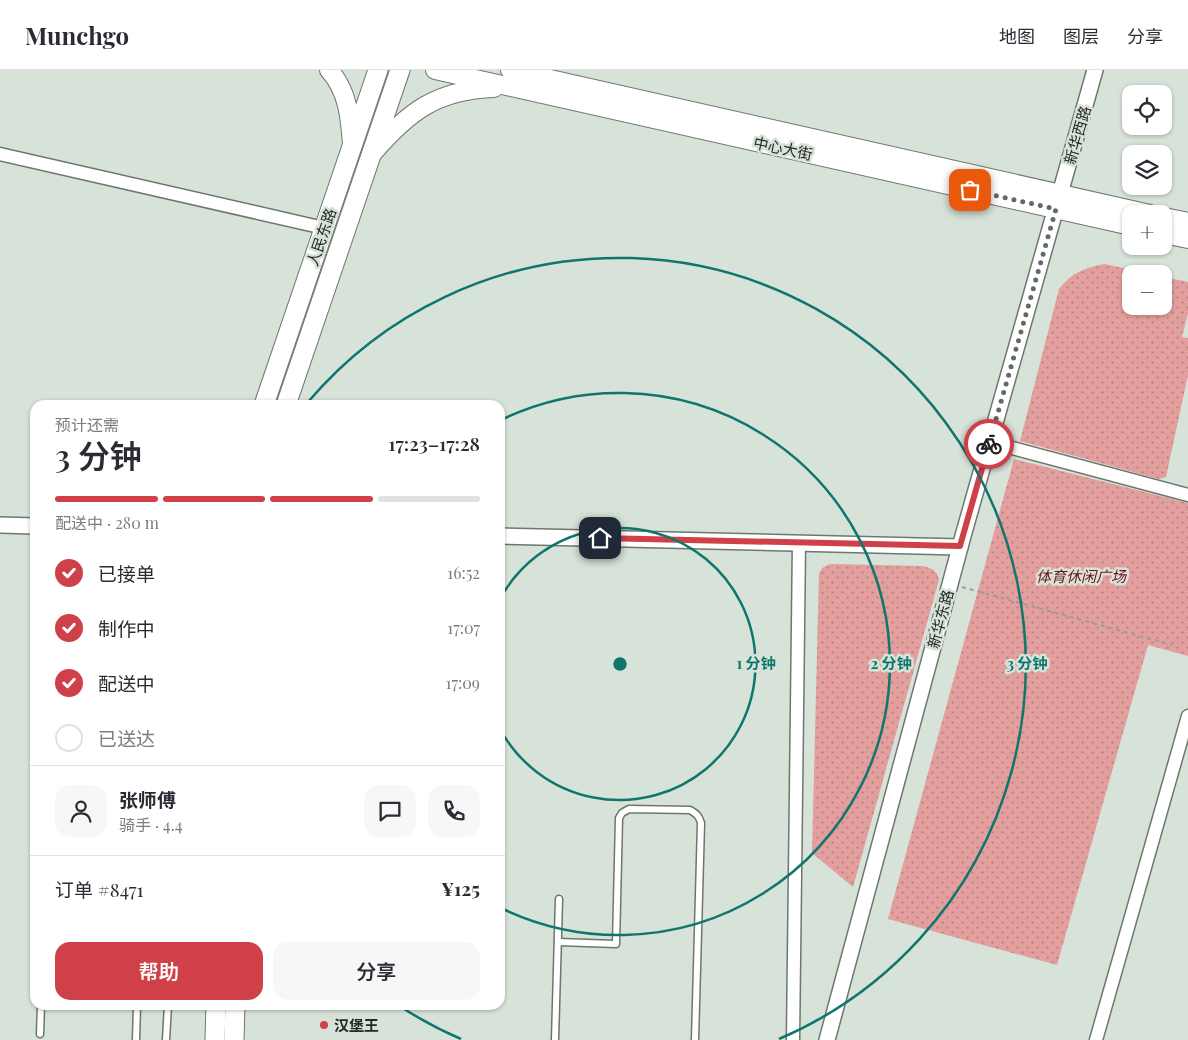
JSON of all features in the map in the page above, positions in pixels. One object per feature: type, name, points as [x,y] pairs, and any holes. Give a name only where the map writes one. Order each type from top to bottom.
[{"type":"main road","points":[[330,70],[336,78],[349,108],[352,148]]},
{"type":"main road","name":"人民东路","points":[[266,400],[378,70]]},
{"type":"main road","name":"人民东路","points":[[288,400],[400,70]]},
{"type":"main road","name":"中心大街","points":[[435,70],[526,91],[1059,201],[1122,210]]},
{"type":"main road","name":"中心大街","points":[[510,70],[1059,201],[1122,223]]},
{"type":"main road","points":[[521,70],[540,77]]},
{"type":"main road","points":[[370,156],[404,119],[435,100],[484,88],[526,91]]},
{"type":"main road","points":[[1172,219],[1188,222]]},
{"type":"main road","points":[[1172,236],[1188,240]]},
{"type":"main road","points":[[215,1040],[216,1010]]},
{"type":"main road","points":[[234,1040],[235,1010]]},
{"type":"street","name":"新华西路","points":[[1059,201],[1095,70]]},
{"type":"street","points":[[0,154],[324,228]]},
{"type":"street","name":"新华东路","points":[[827,1040],[960,546],[1059,201]]},
{"type":"street","points":[[990,442],[1188,495]]},
{"type":"street","points":[[0,525],[30,526]]},
{"type":"street","points":[[505,536],[960,546]]},
{"type":"street","points":[[793,1040],[799,543]]},
{"type":"street","points":[[1096,1040],[1188,716]]},
{"type":"lane","points":[[558,942],[616,944],[619,818],[622,813],[629,808],[690,810],[695,813],[699,816],[701,823],[695,1040]]},
{"type":"lane","points":[[556,1040],[559,899]]},
{"type":"lane","points":[[40,1034],[41,1010]]},
{"type":"lane","points":[[136,1040],[137,1010]]},
{"type":"lane","points":[[166,1040],[168,1010]]},
{"type":"path","points":[[950,584],[1172,645]]},
{"type":"green space","points":[[1105,264],[1122,268],[1122,315],[1172,315],[1172,279],[1188,282],[1188,313],[1182,337],[1188,338],[1188,375],[1166,477],[1159,479],[1020,441],[1059,289],[1074,275],[1091,267]]},
{"type":"green space","name":"体育休闲广场","points":[[1014,459],[1188,503],[1188,656],[1148,645],[1057,965],[888,919]]},
{"type":"green space","points":[[830,564],[922,566],[934,570],[939,580],[853,887],[812,853],[819,574],[822,568]]},
{"type":"way so far","points":[[970,190],[1056,209],[989,444]]},
{"type":"place","name":"汉堡王","points":[[324,1025]]},
{"type":"route","points":[[600,538],[960,546],[989,444]]}]
